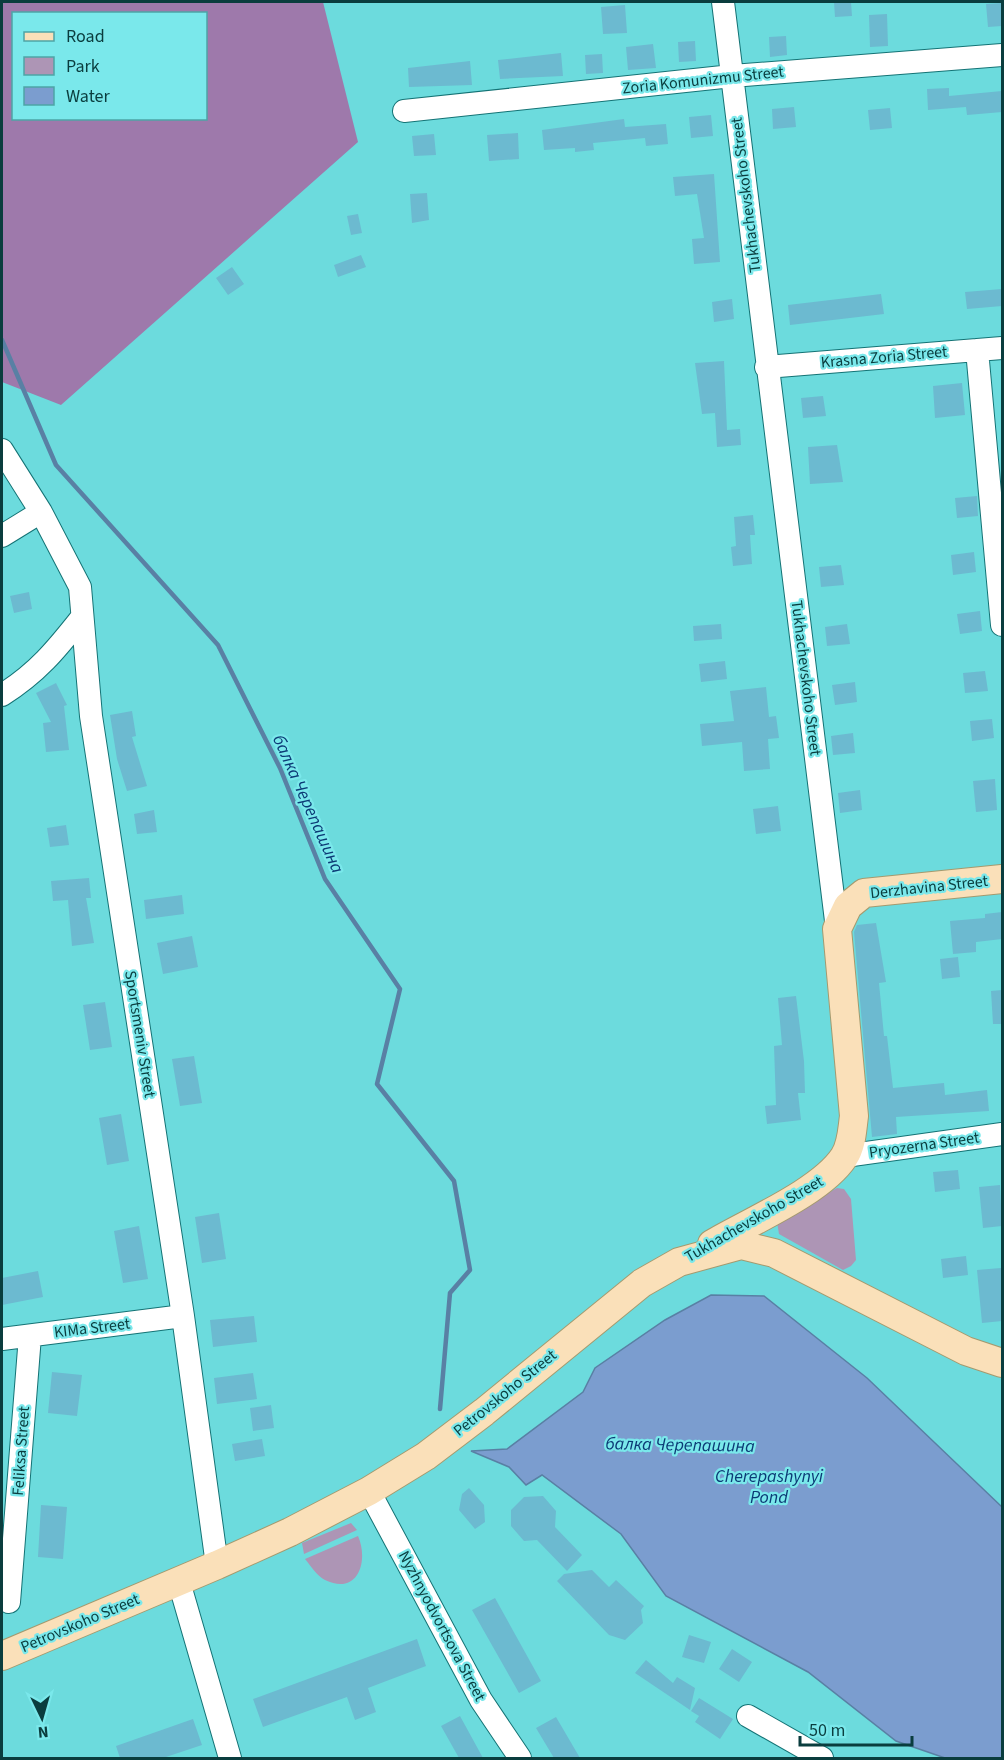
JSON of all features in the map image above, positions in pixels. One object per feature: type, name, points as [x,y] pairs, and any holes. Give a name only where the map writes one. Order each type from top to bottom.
[{"type":"main road","name":"Derzhavina Street","points":[[837,929],[848,906],[864,894],[1002,879]]},
{"type":"main road","name":"Tukhachevskoho Street","points":[[679,1262],[826,1179],[845,1156],[852,1137],[854,1116],[837,929]]},
{"type":"main road","name":"Petrovskoho Street","points":[[4,1653],[179,1582],[290,1532],[369,1491],[426,1456],[484,1412],[642,1283],[679,1262],[741,1245],[774,1253],[966,1351],[1002,1363]]},
{"type":"street","name":"Tukhachevskoho Street","points":[[723,2],[766,367],[837,929]]},
{"type":"street","name":"Zoria Komunizmu Street","points":[[404,111],[732,76],[1002,56]]},
{"type":"street","name":"Krasna Zoria Street","points":[[766,367],[1002,348]]},
{"type":"street","points":[[977,350],[1002,624]]},
{"type":"street","name":"Sportsmeniv Street","points":[[2,450],[41,512],[80,587],[91,716],[183,1316],[217,1565]]},
{"type":"street","points":[[2,536],[41,512]]},
{"type":"street","points":[[2,695],[31,677],[82,617]]},
{"type":"street","name":"Pryozerna Street","points":[[845,1156],[1002,1134]]},
{"type":"street","name":"KIMa Street","points":[[2,1339],[183,1316]]},
{"type":"street","name":"Feliksa Street","points":[[9,1602],[30,1336]]},
{"type":"street","name":"Nyzhnyodvortsova Street","points":[[369,1491],[481,1700],[520,1758]]},
{"type":"street","points":[[179,1582],[230,1758]]},
{"type":"street","points":[[748,1716],[822,1758]]},
{"type":"green space","points":[[837,1188],[844,1189],[851,1199],[856,1260],[843,1270],[779,1234],[777,1222]]},
{"type":"green space","points":[[351,1523],[357,1530],[304,1554],[302,1543]]},
{"type":"green space","points":[[358,1536],[361,1546],[361,1565],[353,1580],[336,1584],[325,1580],[305,1559]]},
{"type":"shaded area","points":[[2,2],[323,2],[358,142],[61,405],[2,382]]},
{"type":"water","name":"Cherepashynyi Pond","points":[[711,1295],[764,1296],[867,1378],[1002,1507],[1002,1758],[945,1758],[896,1741],[808,1672],[666,1596],[621,1534],[542,1475],[526,1485],[509,1467],[471,1451],[507,1449],[583,1392],[595,1368],[665,1320]]},
{"type":"building","points":[[834,2],[851,2],[852,16],[835,17]]},
{"type":"building","points":[[1002,3],[1002,26],[988,27],[986,4]]},
{"type":"building","points":[[625,5],[627,33],[603,34],[601,7]]},
{"type":"building","points":[[887,14],[888,46],[870,47],[869,15]]},
{"type":"building","points":[[786,36],[787,55],[770,57],[769,37]]},
{"type":"building","points":[[695,41],[696,61],[679,62],[678,42]]},
{"type":"building","points":[[653,44],[656,68],[628,70],[626,47]]},
{"type":"building","points":[[561,53],[563,76],[500,79],[498,60]]},
{"type":"building","points":[[602,54],[603,73],[586,74],[585,55]]},
{"type":"building","points":[[470,61],[472,85],[409,87],[408,68]]},
{"type":"building","points":[[949,88],[949,96],[1002,91],[1002,112],[967,115],[966,107],[928,110],[927,89]]},
{"type":"building","points":[[794,107],[796,127],[773,129],[772,109]]},
{"type":"building","points":[[890,108],[892,128],[870,130],[868,110]]},
{"type":"building","points":[[711,115],[713,136],[691,138],[689,117]]},
{"type":"building","points":[[624,119],[625,127],[666,124],[668,144],[646,146],[645,138],[593,143],[594,150],[575,152],[575,148],[544,150],[542,130]]},
{"type":"building","points":[[518,133],[519,159],[489,161],[487,135]]},
{"type":"building","points":[[434,134],[436,155],[414,156],[412,136]]},
{"type":"building","points":[[714,174],[720,262],[694,264],[692,239],[704,238],[697,194],[675,196],[673,177]]},
{"type":"building","points":[[427,193],[429,220],[412,223],[410,194]]},
{"type":"building","points":[[358,214],[362,233],[351,235],[347,216]]},
{"type":"building","points":[[361,255],[366,267],[338,277],[334,265]]},
{"type":"building","points":[[232,267],[244,284],[228,295],[216,278]]},
{"type":"building","points":[[1002,289],[1002,306],[967,309],[965,292]]},
{"type":"building","points":[[881,294],[884,314],[790,325],[788,305]]},
{"type":"building","points":[[732,299],[734,319],[714,322],[712,302]]},
{"type":"building","points":[[724,361],[727,430],[740,429],[741,445],[717,447],[715,413],[702,414],[695,363]]},
{"type":"building","points":[[962,383],[965,415],[935,418],[933,386]]},
{"type":"building","points":[[823,396],[826,416],[803,418],[801,398]]},
{"type":"building","points":[[837,445],[843,482],[810,484],[808,447]]},
{"type":"building","points":[[977,496],[978,516],[957,518],[955,498]]},
{"type":"building","points":[[753,515],[755,535],[750,535],[752,564],[733,566],[731,547],[736,546],[734,517]]},
{"type":"building","points":[[974,552],[976,572],[953,575],[951,555]]},
{"type":"building","points":[[841,565],[844,585],[821,587],[819,567]]},
{"type":"building","points":[[29,592],[32,609],[14,613],[10,596]]},
{"type":"building","points":[[980,611],[982,631],[960,634],[957,614]]},
{"type":"building","points":[[721,624],[722,639],[694,641],[693,626]]},
{"type":"building","points":[[847,624],[850,644],[827,646],[825,627]]},
{"type":"building","points":[[725,661],[727,679],[701,682],[699,664]]},
{"type":"building","points":[[985,671],[988,691],[965,693],[963,673]]},
{"type":"building","points":[[855,682],[857,702],[835,705],[832,685]]},
{"type":"building","points":[[56,683],[67,705],[64,706],[69,750],[46,752],[43,723],[51,722],[36,693]]},
{"type":"building","points":[[766,687],[769,717],[776,716],[779,738],[768,739],[770,769],[744,771],[742,742],[702,746],[700,724],[734,721],[730,691]]},
{"type":"building","points":[[132,711],[136,736],[132,737],[147,786],[127,791],[117,759],[110,715]]},
{"type":"building","points":[[992,719],[994,738],[972,741],[970,721]]},
{"type":"building","points":[[853,733],[855,753],[833,755],[831,736]]},
{"type":"building","points":[[995,779],[997,810],[976,812],[973,781]]},
{"type":"building","points":[[860,790],[862,810],[840,813],[838,793]]},
{"type":"building","points":[[778,806],[781,831],[756,834],[753,809]]},
{"type":"building","points":[[154,810],[157,832],[137,834],[134,814]]},
{"type":"building","points":[[66,825],[69,845],[50,847],[47,828]]},
{"type":"building","points":[[89,878],[91,898],[86,898],[94,943],[72,946],[68,900],[53,901],[51,881]]},
{"type":"building","points":[[182,895],[184,914],[146,919],[144,900]]},
{"type":"building","points":[[1002,912],[1002,939],[976,942],[976,952],[953,954],[950,921],[985,918],[985,914]]},
{"type":"building","points":[[876,923],[886,982],[879,983],[884,1036],[887,1036],[893,1088],[944,1083],[945,1095],[987,1090],[989,1111],[896,1117],[897,1134],[872,1137],[854,932],[857,925]]},
{"type":"building","points":[[192,936],[198,967],[163,974],[157,943]]},
{"type":"building","points":[[958,957],[960,977],[942,979],[940,959]]},
{"type":"building","points":[[1002,990],[1002,1024],[993,1024],[991,991]]},
{"type":"building","points":[[796,996],[804,1061],[805,1093],[798,1093],[801,1120],[767,1124],[765,1106],[776,1105],[774,1046],[782,1045],[778,998]]},
{"type":"building","points":[[105,1002],[112,1047],[90,1050],[83,1005]]},
{"type":"building","points":[[194,1056],[202,1103],[180,1106],[172,1059]]},
{"type":"building","points":[[121,1114],[129,1161],[107,1165],[99,1118]]},
{"type":"building","points":[[958,1170],[960,1189],[935,1192],[933,1172]]},
{"type":"building","points":[[1000,1185],[1002,1226],[983,1228],[979,1187]]},
{"type":"building","points":[[219,1213],[226,1259],[202,1263],[195,1217]]},
{"type":"building","points":[[139,1226],[148,1279],[123,1283],[114,1231]]},
{"type":"building","points":[[966,1256],[968,1275],[943,1278],[941,1259]]},
{"type":"building","points":[[1001,1268],[1002,1321],[982,1323],[977,1270]]},
{"type":"building","points":[[38,1271],[43,1297],[2,1305],[2,1278]]},
{"type":"building","points":[[254,1316],[257,1342],[213,1347],[210,1320]]},
{"type":"building","points":[[52,1372],[82,1375],[77,1416],[48,1413]]},
{"type":"building","points":[[253,1373],[257,1399],[217,1404],[214,1378]]},
{"type":"building","points":[[271,1405],[274,1428],[253,1431],[250,1408]]},
{"type":"building","points":[[262,1439],[265,1456],[235,1461],[232,1444]]},
{"type":"building","points":[[469,1488],[484,1505],[485,1522],[475,1529],[459,1510],[462,1494]]},
{"type":"building","points":[[543,1496],[556,1511],[555,1527],[582,1555],[567,1571],[537,1540],[524,1541],[511,1526],[511,1510],[524,1497]]},
{"type":"building","points":[[41,1505],[67,1507],[63,1559],[38,1557]]},
{"type":"building","points":[[592,1570],[609,1587],[616,1580],[644,1606],[641,1610],[643,1623],[625,1640],[609,1635],[557,1581],[564,1574]]},
{"type":"building","points":[[495,1598],[541,1681],[519,1693],[472,1610]]},
{"type":"building","points":[[689,1635],[711,1642],[704,1663],[682,1657]]},
{"type":"building","points":[[417,1639],[426,1666],[368,1688],[376,1712],[355,1720],[347,1697],[263,1727],[253,1699]]},
{"type":"building","points":[[732,1649],[752,1662],[739,1682],[719,1669]]},
{"type":"building","points":[[646,1660],[673,1683],[677,1677],[695,1688],[690,1710],[635,1673]]},
{"type":"building","points":[[699,1698],[733,1719],[720,1739],[695,1722],[699,1716],[691,1711]]},
{"type":"building","points":[[460,1716],[483,1758],[459,1758],[441,1726]]},
{"type":"building","points":[[556,1717],[580,1758],[554,1758],[536,1728]]},
{"type":"building","points":[[193,1719],[202,1745],[163,1758],[120,1758],[116,1746]]},
{"type":"waterway","name":"балка Черепашина","points":[[2,340],[56,465],[218,645],[280,768],[325,879],[400,989],[377,1084],[454,1181],[470,1270],[450,1293],[440,1409]]}]
